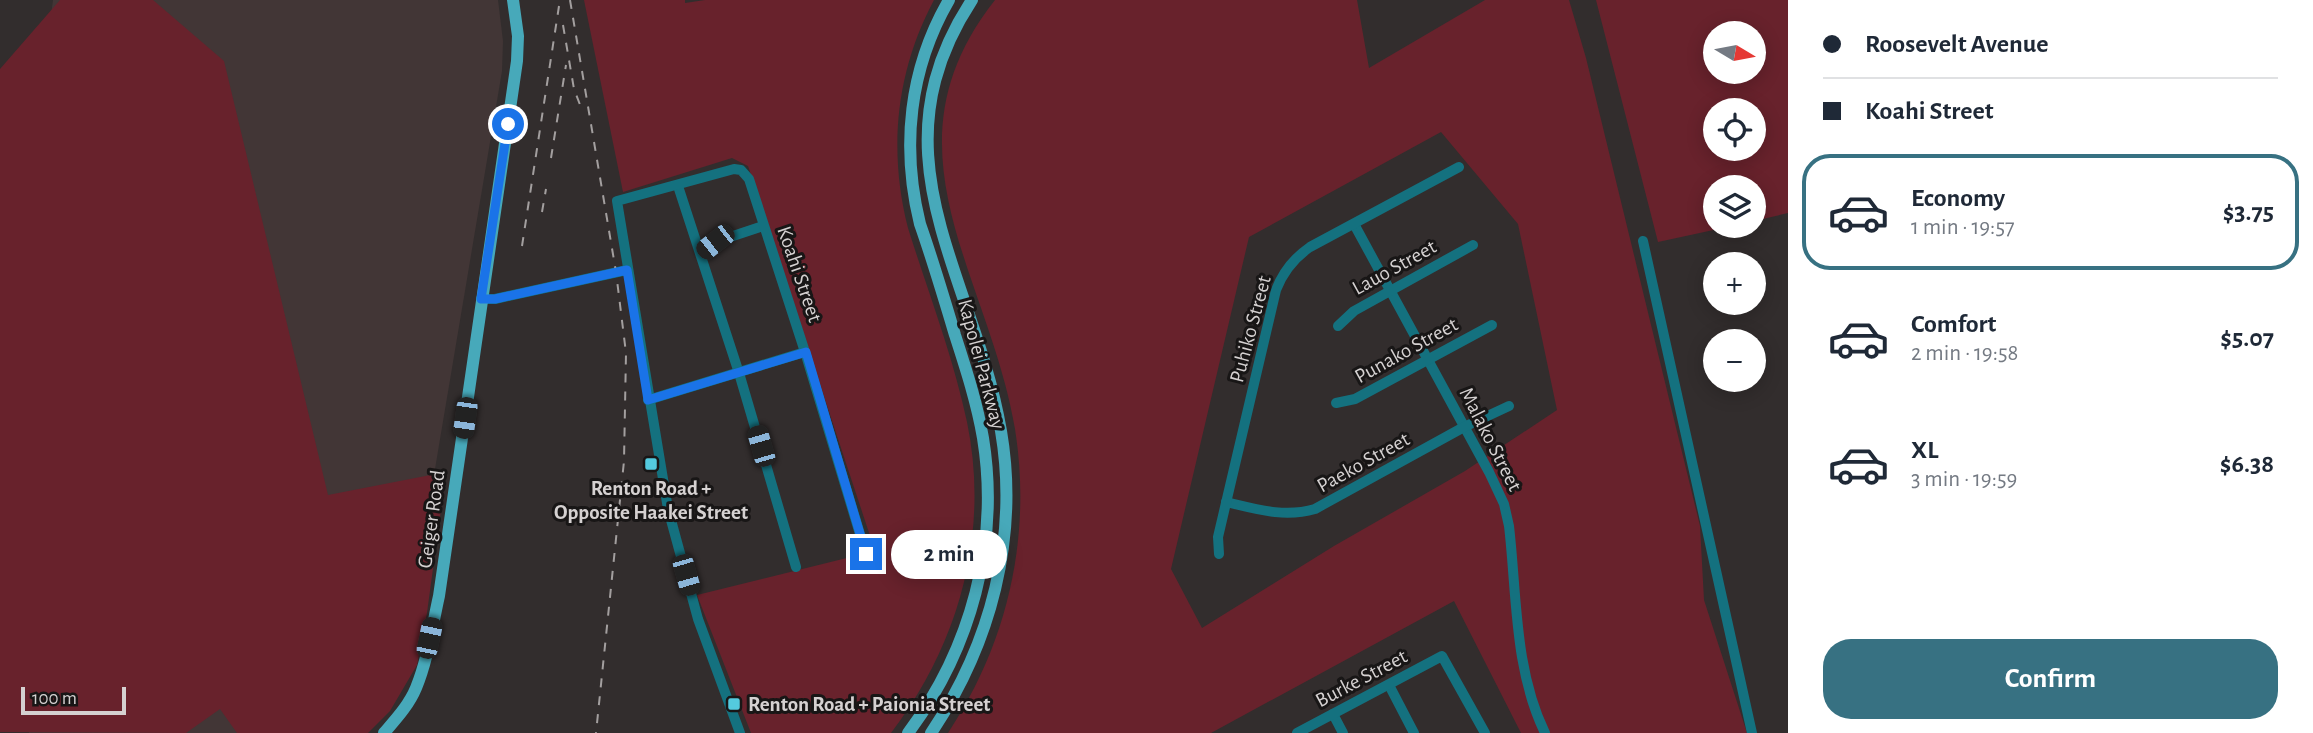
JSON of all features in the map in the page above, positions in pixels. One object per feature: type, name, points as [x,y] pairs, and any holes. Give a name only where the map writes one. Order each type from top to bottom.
[{"type":"main road","name":"Geiger Road","points":[[384,733],[415,690],[439,596],[517,61],[519,36],[513,0]]},
{"type":"main road","name":"Kapolei Parkway","points":[[908,733],[937,690],[961,638],[978,583],[987,523],[987,481],[980,419],[920,224],[910,161],[910,129],[917,80],[932,33],[949,0]]},
{"type":"main road","name":"Kapolei Parkway","points":[[931,733],[962,681],[985,626],[996,588],[1005,530],[1005,471],[997,413],[936,213],[928,162],[929,116],[938,70],[952,34],[972,0]]},
{"type":"street","name":"Puhiko Street","points":[[1219,554],[1217,542],[1226,502],[1280,281],[1289,266],[1302,253],[1459,167]]},
{"type":"street","name":"Koahi Street","points":[[678,186],[734,169],[741,170],[749,179],[806,352],[866,554]]},
{"type":"street","points":[[740,733],[698,619],[668,509],[617,201],[678,186],[702,252],[796,567]]},
{"type":"street","name":"Malako Street","points":[[1354,223],[1495,484],[1507,514],[1523,667],[1541,732]]},
{"type":"street","points":[[702,252],[715,242],[763,226]]},
{"type":"street","points":[[1643,241],[1752,733]]},
{"type":"street","name":"Lauo Street","points":[[1338,326],[1350,313],[1473,245]]},
{"type":"street","points":[[481,299],[495,299],[627,270]]},
{"type":"street","name":"Punako Street","points":[[1336,403],[1355,400],[1492,325]]},
{"type":"street","points":[[648,400],[806,352]]},
{"type":"street","name":"Paeko Street","points":[[1226,502],[1278,513],[1300,513],[1315,509],[1464,427],[1509,406]]},
{"type":"street","name":"Burke Street","points":[[1297,733],[1442,656],[1485,733]]},
{"type":"street","points":[[1389,684],[1415,733]]},
{"type":"street","points":[[1333,714],[1343,733]]},
{"type":"shaded area","points":[[53,0],[498,0],[503,41],[502,71],[402,665],[354,733],[29,733],[0,398]]},
{"type":"shaded area","points":[[60,0],[153,0],[224,61],[328,495],[446,472],[427,613],[417,665],[390,711],[368,733],[237,733],[220,709],[186,733],[0,732],[0,69]]},
{"type":"shaded area","points":[[584,0],[685,0],[685,3],[705,0],[934,0],[921,27],[904,83],[899,111],[898,169],[908,228],[947,348],[967,422],[973,464],[974,505],[971,546],[951,625],[915,699],[891,733],[751,733],[697,595],[875,551],[748,166],[732,158],[623,192]]},
{"type":"shaded area","points":[[995,0],[1357,0],[1369,68],[1485,0],[1569,0],[1586,58],[1700,526],[1704,600],[1747,733],[1521,733],[1454,601],[1211,733],[948,733],[986,663],[1000,625],[1017,548],[1020,509],[1015,429],[1002,372],[951,212],[943,160],[945,108],[961,55]],"holes":[[[1441,132],[1518,224],[1557,410],[1465,471],[1334,546],[1202,628],[1171,569],[1249,237]]]},
{"type":"shaded area","points":[[1596,0],[1788,0],[1788,213],[1766,218],[1766,175],[1703,175],[1703,232],[1658,242]]},
{"type":"railway","points":[[570,0],[616,272],[626,353],[624,461],[596,733]]},
{"type":"railway","points":[[522,246],[559,6]]},
{"type":"railway","points":[[563,25],[574,89],[582,110]]},
{"type":"railway","points":[[551,158],[566,65]]},
{"type":"railway","points":[[542,212],[546,189]]},
{"type":"place","name":"Renton Road + Opposite Haakei Street","points":[[651,464]]},
{"type":"place","name":"Renton Road + Paionia Street","points":[[734,704]]},
{"type":"route","points":[[508,124],[481,299],[495,299],[627,270],[648,400],[806,352],[866,554]]}]
